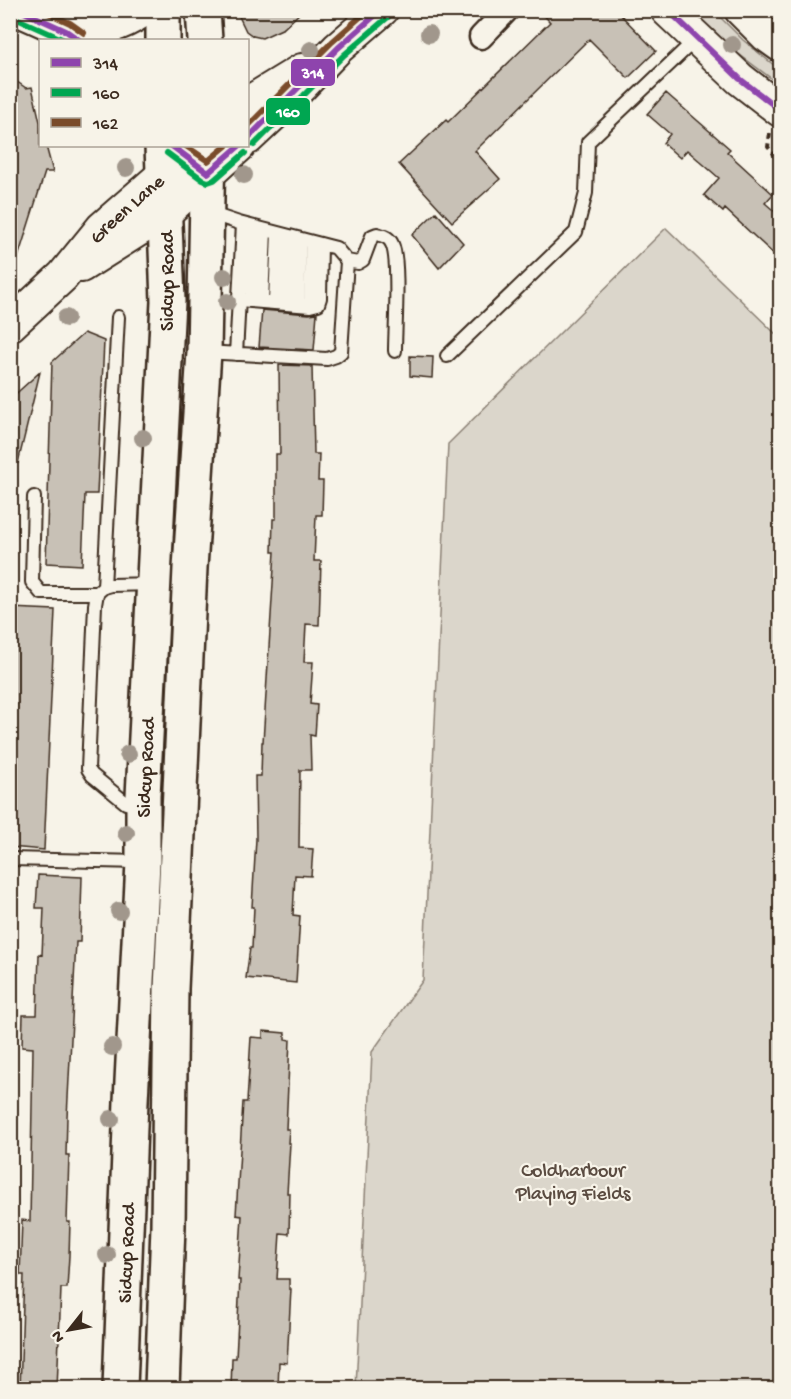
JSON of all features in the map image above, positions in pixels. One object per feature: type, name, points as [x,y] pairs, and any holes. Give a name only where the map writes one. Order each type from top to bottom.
[{"type":"highway","points":[[163,10],[163,39]]},
{"type":"highway","points":[[203,10],[206,39]]},
{"type":"highway","name":"Sidcup Road","points":[[162,1389],[168,1226],[171,989],[190,568],[204,352],[208,213],[185,155]]},
{"type":"highway","name":"Sidcup Road","points":[[120,1389],[143,862],[143,796],[168,302],[165,213],[185,155]]},
{"type":"main road","points":[[18,10],[63,37],[117,26],[144,10]]},
{"type":"main road","points":[[249,137],[338,48],[382,10]]},
{"type":"main road","points":[[667,10],[740,79],[780,110]]},
{"type":"main road","points":[[741,10],[766,35],[780,45]]},
{"type":"main road","points":[[249,102],[338,48]]},
{"type":"main road","name":"Green Lane","points":[[10,325],[63,276],[102,228],[185,155],[233,147]]},
{"type":"main road","name":"Green Lane","points":[[63,276],[115,246],[165,213],[185,155]]},
{"type":"street","points":[[481,37],[507,10]]},
{"type":"lane","points":[[447,356],[576,232],[586,193],[588,142],[696,39]]},
{"type":"lane","points":[[204,352],[327,359],[336,356],[341,352],[347,261],[336,248],[208,213]]},
{"type":"lane","points":[[254,227],[275,302]]},
{"type":"lane","points":[[254,227],[275,302]]},
{"type":"lane","points":[[347,261],[358,263],[363,260],[372,236],[377,234],[386,236],[393,244],[396,263],[395,351]]},
{"type":"lane","points":[[236,354],[275,302],[300,239]]},
{"type":"lane","points":[[275,302],[300,239]]},
{"type":"lane","points":[[275,302],[318,304],[320,298],[300,239]]},
{"type":"lane","points":[[118,317],[88,769],[92,776],[126,803],[133,804],[143,796]]},
{"type":"lane","points":[[34,497],[32,582],[41,593],[101,590],[120,584],[154,584]]},
{"type":"lane","points":[[10,859],[143,862]]},
{"type":"shaded area","points":[[58,11],[130,11],[65,16]]},
{"type":"green space","points":[[692,11],[714,11],[743,40],[780,70],[780,85],[728,46]]},
{"type":"green space","name":"Coldharbour Playing Fields","points":[[666,228],[780,338],[780,1388],[356,1388],[372,1052],[423,980],[448,444]]},
{"type":"building","points":[[236,10],[303,10],[284,28],[262,38],[246,31]]},
{"type":"building","points":[[539,10],[616,10],[656,51],[628,78],[589,39],[475,151],[500,179],[452,222],[399,164],[446,120],[448,122],[550,22]]},
{"type":"building","points":[[10,77],[26,88],[32,87],[39,118],[39,147],[46,147],[53,172],[45,172],[15,267],[10,266]]},
{"type":"building","points":[[666,93],[730,149],[727,152],[773,194],[765,203],[780,216],[780,260],[725,209],[723,212],[704,195],[719,178],[687,150],[680,158],[663,143],[670,134],[647,114]]},
{"type":"building","points":[[436,212],[463,243],[439,268],[412,235]]},
{"type":"building","points":[[262,310],[317,313],[314,350],[259,347]]},
{"type":"building","points":[[84,333],[104,341],[97,494],[85,494],[82,565],[46,563],[52,362]]},
{"type":"building","points":[[410,356],[433,357],[432,378],[410,376]]},
{"type":"building","points":[[279,365],[312,366],[314,454],[319,454],[318,481],[323,481],[322,515],[316,515],[314,561],[321,561],[319,625],[306,624],[304,662],[313,662],[310,704],[317,705],[315,736],[310,735],[311,770],[300,770],[299,848],[313,849],[311,876],[295,875],[293,915],[300,916],[296,983],[246,978],[250,948],[252,948],[254,907],[252,907],[256,839],[255,776],[261,776],[275,552],[272,552],[273,519],[276,519],[276,454],[280,454]]},
{"type":"building","points":[[40,372],[18,463],[10,462],[10,399]]},
{"type":"building","points":[[10,608],[55,610],[44,850],[10,847]]},
{"type":"building","points":[[38,875],[82,877],[80,942],[76,942],[67,1117],[69,1256],[67,1288],[61,1288],[57,1389],[20,1389],[24,1275],[20,1275],[22,1220],[30,1221],[33,1048],[22,1047],[23,1015],[37,1015],[39,954],[42,955],[44,908],[36,908]]},
{"type":"building","points":[[263,1031],[285,1033],[285,1039],[290,1040],[286,1129],[289,1129],[288,1143],[290,1143],[287,1193],[290,1193],[289,1234],[280,1233],[277,1279],[289,1279],[289,1289],[291,1289],[287,1363],[279,1362],[278,1389],[231,1389],[232,1358],[236,1358],[240,1280],[238,1280],[242,1216],[236,1215],[243,1102],[247,1102],[251,1037],[263,1038]]},
{"type":"transit line","name":"314","points":[[20,10],[66,31],[78,39]]},
{"type":"transit line","name":"162","points":[[42,10],[70,23],[84,33]]},
{"type":"transit line","name":"162","points":[[249,125],[332,42],[368,10]]},
{"type":"transit line","name":"314","points":[[249,137],[338,48],[381,10]]},
{"type":"transit line","name":"314","points":[[668,10],[740,79],[780,110]]},
{"type":"transit line","name":"160","points":[[254,145],[344,55],[388,17]]},
{"type":"transit line","name":"160","points":[[15,18],[62,39]]},
{"type":"transit line","name":"314","points":[[173,147],[208,173],[238,147]]},
{"type":"transit line","name":"162","points":[[187,147],[208,161],[225,147]]},
{"type":"transit line","name":"160","points":[[167,153],[208,182],[214,180],[245,153]]}]
